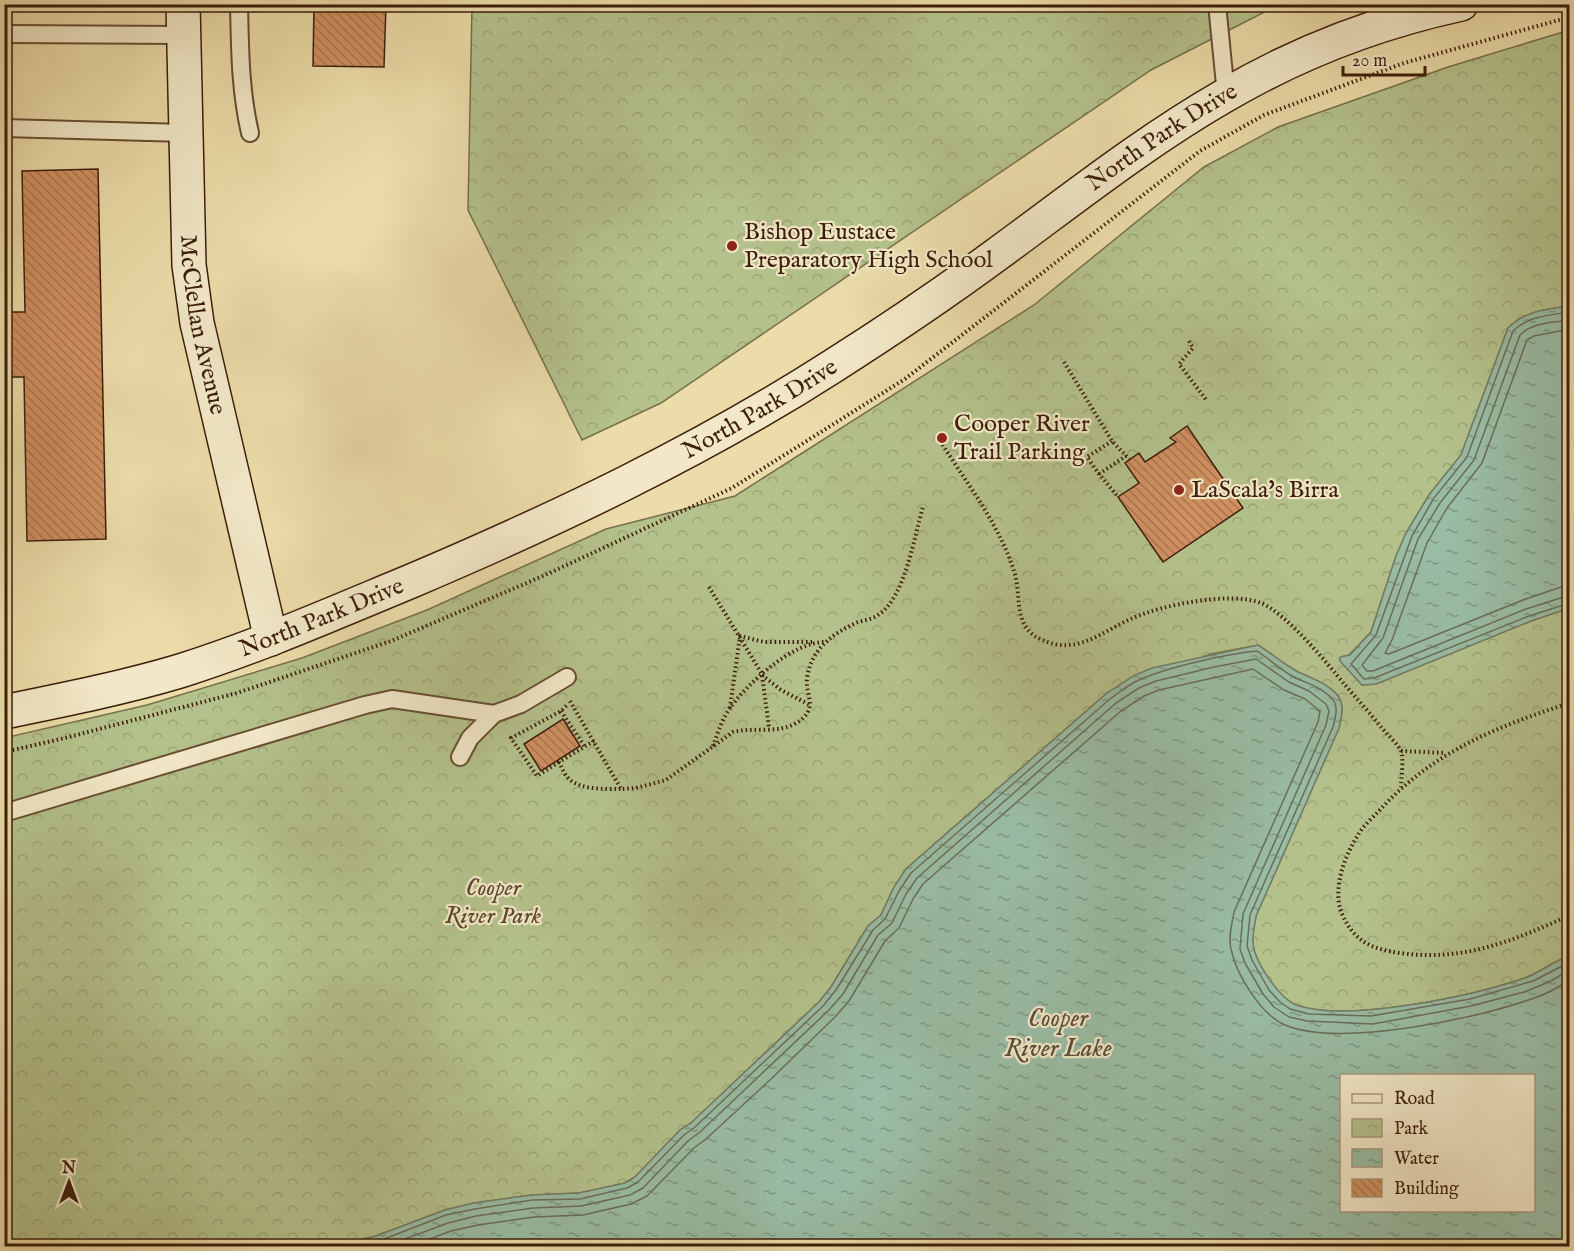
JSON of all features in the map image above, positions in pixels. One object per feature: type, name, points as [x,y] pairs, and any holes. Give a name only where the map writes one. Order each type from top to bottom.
[{"type":"street","name":"North Park Drive","points":[[4,712],[78,697],[179,671],[271,639],[567,513],[742,421],[830,368],[910,316],[1077,195],[1226,95],[1289,62],[1356,34],[1461,4]]},
{"type":"street","name":"McClellan Avenue","points":[[183,20],[189,265],[197,323],[271,639]]},
{"type":"lane","points":[[239,4],[242,90],[250,132]]},
{"type":"lane","points":[[1217,4],[1226,95]]},
{"type":"lane","points":[[4,34],[183,20]]},
{"type":"lane","points":[[4,128],[185,132]]},
{"type":"lane","points":[[460,757],[471,738],[494,714],[521,704],[567,677]]},
{"type":"lane","points":[[4,813],[364,705],[392,699],[494,714]]},
{"type":"path","points":[[1200,151],[1264,115],[1404,63],[1569,17]]},
{"type":"path","points":[[1189,341],[1193,348],[1179,363],[1207,401]]},
{"type":"path","points":[[1064,362],[1112,441],[1128,458],[1099,474]]},
{"type":"path","points":[[940,441],[1006,550],[1015,574],[1017,601],[1023,624],[1038,639],[1058,645],[1077,644],[1103,635],[1132,618],[1170,606],[1231,597],[1261,603],[1279,615],[1320,655],[1401,751],[1401,787]]},
{"type":"path","points":[[1112,441],[1087,457],[1118,497]]},
{"type":"path","points":[[559,762],[567,777],[573,782],[601,789],[636,788],[666,780],[733,732],[796,723],[808,712],[812,700],[807,681],[810,664],[825,642],[849,627],[876,617],[884,611],[902,582],[923,507]]},
{"type":"path","points":[[709,587],[762,674],[781,690],[810,705]]},
{"type":"path","points":[[740,636],[764,642],[825,642]]},
{"type":"path","points":[[730,708],[740,636]]},
{"type":"path","points":[[712,747],[737,698],[762,674],[798,650],[818,642]]},
{"type":"path","points":[[762,674],[769,728]]},
{"type":"path","points":[[567,695],[621,789]]},
{"type":"path","points":[[570,702],[561,711],[511,738],[537,776],[594,741]]},
{"type":"path","points":[[1569,703],[1507,726],[1447,753],[1401,787],[1359,833],[1347,855],[1339,880],[1338,906],[1348,927],[1365,944],[1383,951],[1441,956],[1465,953],[1528,934],[1569,915]]},
{"type":"path","points":[[561,711],[585,747]]},
{"type":"path","points":[[1401,751],[1447,753]]},
{"type":"green space","name":"Bishop Eustace Preparatory High School","points":[[472,5],[1278,5],[1151,70],[661,403],[582,440],[468,210]]},
{"type":"green space","name":"Cooper River Park","points":[[1569,32],[1569,306],[1529,314],[1508,328],[1461,455],[1429,495],[1406,533],[1371,632],[1349,655],[1341,657],[1340,660],[1362,685],[1376,684],[1531,621],[1569,608],[1569,956],[1525,978],[1474,992],[1410,1005],[1346,1011],[1318,1010],[1296,1005],[1282,995],[1268,978],[1254,951],[1253,936],[1256,916],[1339,728],[1342,708],[1338,696],[1330,688],[1298,672],[1258,645],[1211,654],[1107,693],[906,869],[894,887],[881,915],[868,926],[831,987],[819,1002],[691,1123],[680,1130],[635,1177],[625,1183],[579,1193],[532,1195],[474,1203],[445,1210],[376,1236],[332,1246],[5,1246],[4,738],[147,705],[302,658],[427,610],[606,529],[735,496],[1034,305],[1204,167],[1278,127],[1448,67]]},
{"type":"water","points":[[1569,306],[1569,608],[1531,621],[1376,684],[1362,685],[1340,661],[1340,657],[1350,655],[1371,632],[1406,533],[1429,495],[1461,455],[1508,328],[1529,314]]},
{"type":"water","name":"Cooper River Lake","points":[[1258,645],[1293,669],[1325,685],[1340,700],[1342,712],[1339,728],[1256,916],[1253,936],[1254,951],[1268,978],[1289,1001],[1318,1010],[1346,1011],[1410,1005],[1474,992],[1525,978],[1569,956],[1569,1246],[332,1246],[376,1236],[445,1210],[474,1203],[532,1195],[579,1193],[625,1183],[635,1177],[680,1130],[691,1123],[819,1002],[831,987],[868,926],[881,915],[894,887],[906,869],[1107,693],[1133,676],[1152,668]]},
{"type":"building","points":[[314,4],[386,4],[384,67],[313,66]]},
{"type":"building","points":[[98,169],[106,539],[27,541],[24,377],[4,377],[4,312],[25,312],[22,171]]},
{"type":"building","name":"LaScala's Birra","points":[[1187,426],[1243,508],[1163,562],[1118,497],[1139,483],[1125,463],[1139,453],[1145,462],[1176,442],[1170,438]]},
{"type":"building","points":[[563,719],[580,746],[541,771],[524,744]]},
{"type":"place","name":"Bishop Eustace Preparatory High School","points":[[732,246]]},
{"type":"place","name":"Cooper River Trail Parking","points":[[942,438]]},
{"type":"place","name":"LaScala's Birra","points":[[1179,490]]}]
